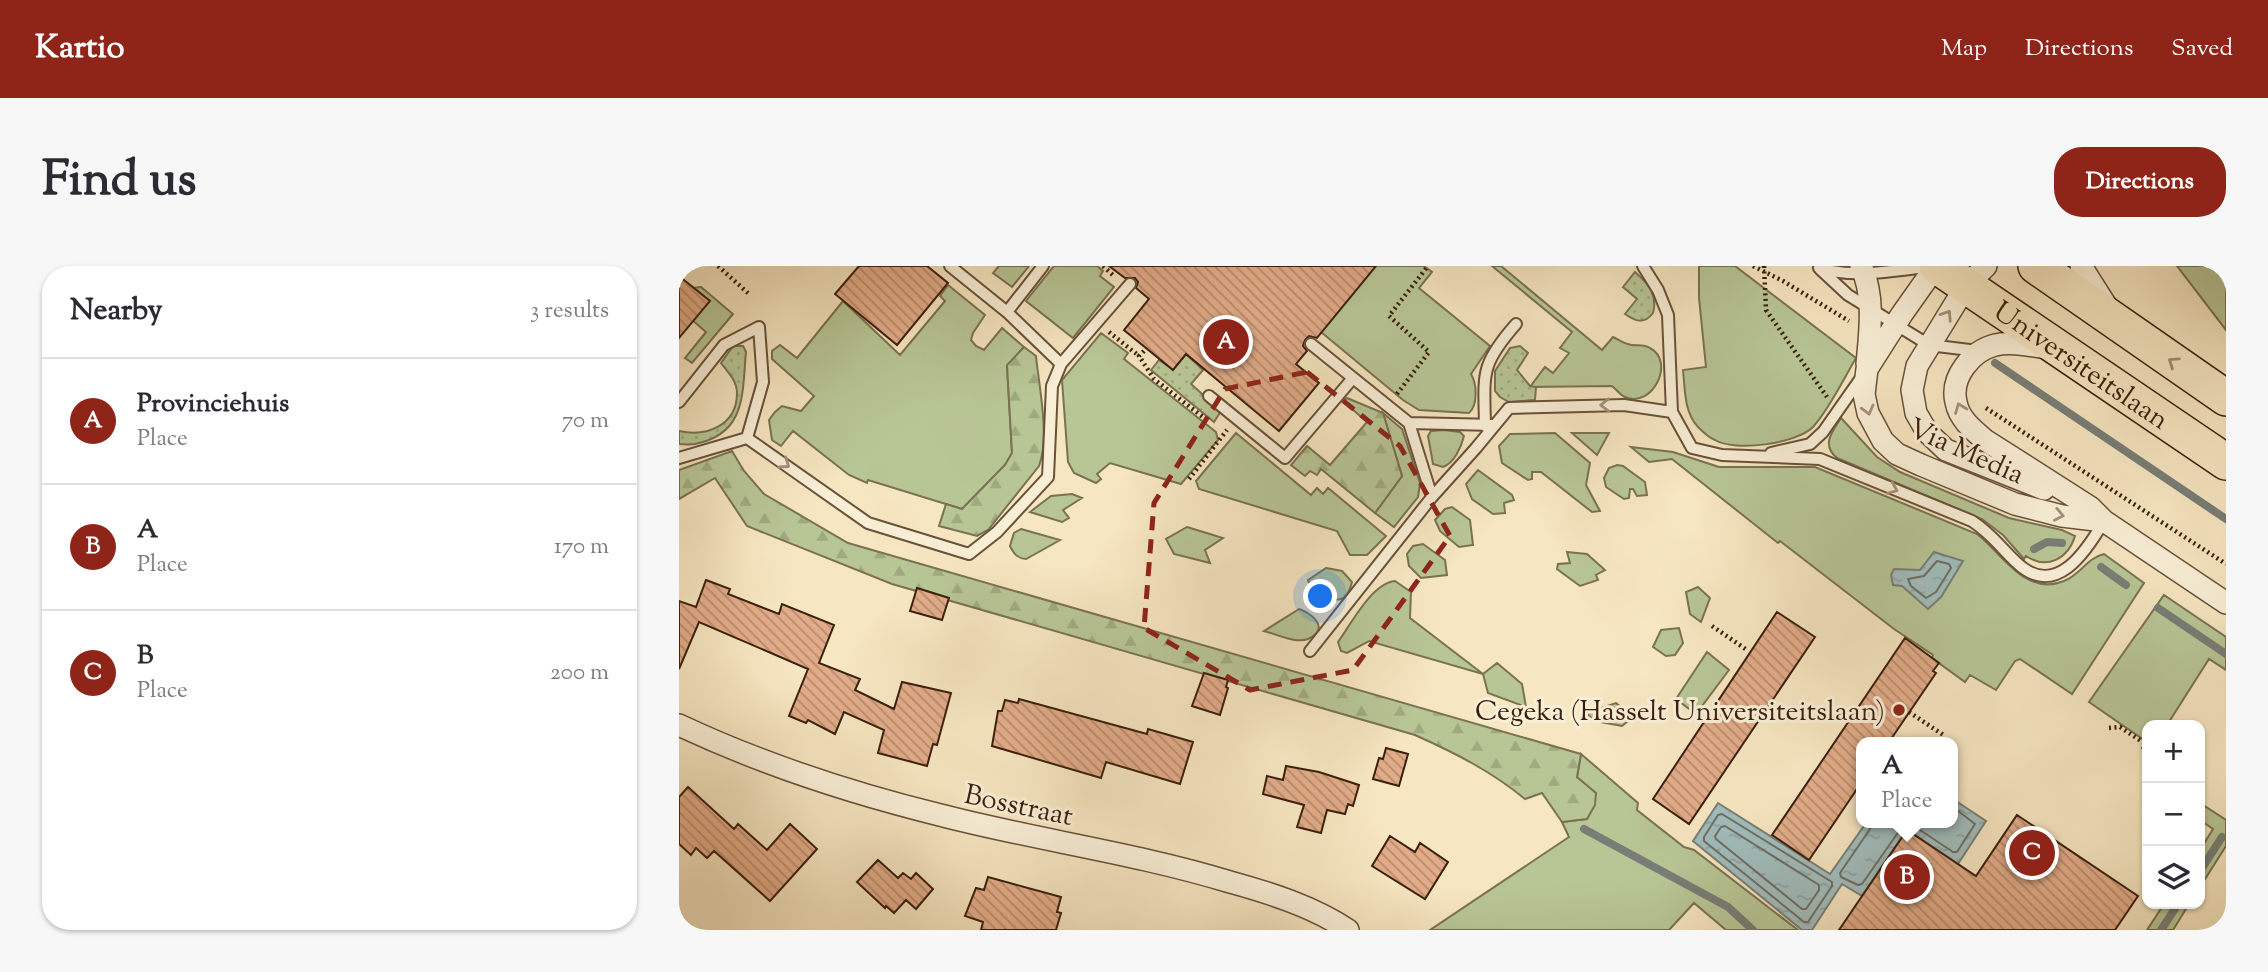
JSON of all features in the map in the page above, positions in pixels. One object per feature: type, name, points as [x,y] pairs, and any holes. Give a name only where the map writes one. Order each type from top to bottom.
[{"type":"highway","name":"Universiteitslaan","points":[[1936,266],[1976,276],[2061,350],[2226,462]]},
{"type":"highway","name":"Universiteitslaan","points":[[2036,266],[2226,398]]},
{"type":"street","points":[[1867,369],[1936,266]]},
{"type":"street","points":[[2081,266],[2120,326]]},
{"type":"street","name":"Via Media","points":[[1863,270],[1870,310],[1864,394],[1868,413],[1883,441],[1897,454],[2015,504],[2062,516],[2097,514]]},
{"type":"street","name":"Via Media","points":[[1976,276],[1917,366],[1912,390],[1916,413],[1927,432],[1946,450],[2097,514]]},
{"type":"street","points":[[1979,351],[1996,345],[2014,344],[2061,350]]},
{"type":"street","name":"Via Media","points":[[1979,351],[1961,372],[1955,390],[1961,415],[1970,427],[1985,440],[2226,603]]},
{"type":"street","name":"Bosstraat","points":[[679,725],[722,745],[830,785],[940,816],[1177,866],[1270,894],[1348,930]]},
{"type":"lane","points":[[950,266],[1007,312],[1061,364]]},
{"type":"lane","points":[[1007,312],[1043,266]]},
{"type":"lane","points":[[1643,266],[1658,290],[1668,315],[1672,412],[1692,448],[1722,454],[1820,459],[1972,521],[1990,533],[2017,563],[2032,573],[2046,575],[2070,568],[2084,553],[2097,514]]},
{"type":"lane","points":[[1818,267],[1863,270],[1936,266]]},
{"type":"lane","points":[[1818,267],[1847,295],[1929,345],[1979,351]]},
{"type":"lane","points":[[747,438],[868,523],[969,554],[997,532],[1048,477],[1052,386],[1061,364],[1130,284]]},
{"type":"lane","points":[[1490,425],[1484,376],[1489,359],[1516,324]]},
{"type":"lane","points":[[679,402],[724,345],[758,327],[763,382],[747,438]]},
{"type":"lane","points":[[1311,344],[1409,423],[1432,497]]},
{"type":"lane","points":[[1758,456],[1810,443],[1823,432],[1867,369]]},
{"type":"lane","points":[[1209,396],[1285,458],[1353,378]]},
{"type":"lane","points":[[1310,651],[1490,425],[1509,408],[1624,405],[1672,412]]},
{"type":"lane","points":[[1409,423],[1490,425]]},
{"type":"lane","points":[[679,458],[747,438]]},
{"type":"path","points":[[718,266],[749,294]]},
{"type":"path","points":[[1388,405],[1429,352],[1389,316],[1428,266]]},
{"type":"path","points":[[1753,266],[1764,269],[1766,310],[1838,410]]},
{"type":"path","points":[[1098,322],[1139,356],[1154,379],[1204,418]]},
{"type":"path","points":[[1139,356],[1144,351]]},
{"type":"path","points":[[1189,479],[1237,419]]},
{"type":"path","points":[[1215,426],[1225,434]]},
{"type":"path","points":[[2022,430],[2226,564]]},
{"type":"path","points":[[1711,626],[1747,650]]},
{"type":"path","points":[[1909,712],[1945,736]]},
{"type":"path","points":[[2109,728],[2120,727],[2142,742]]},
{"type":"highlighted area","points":[[1307,372],[1400,446],[1450,536],[1353,670],[1250,690],[1144,628],[1154,503],[1225,389]]},
{"type":"green space","points":[[999,266],[1029,266],[1012,287],[993,273]]},
{"type":"green space","points":[[1054,266],[1097,266],[1103,271],[1100,276],[1114,287],[1073,338],[1026,301]]},
{"type":"green space","points":[[1355,266],[1424,266],[1432,272],[1419,288],[1490,346],[1471,374],[1476,394],[1469,413],[1419,410],[1403,400],[1321,332]]},
{"type":"green space","points":[[1492,266],[1501,266],[1602,350],[1613,337],[1650,348],[1661,363],[1661,373],[1652,390],[1635,399],[1623,396],[1612,386],[1530,387],[1545,367],[1553,373],[1569,353],[1560,348],[1572,332]]},
{"type":"green space","points":[[1699,266],[1735,266],[1856,358],[1825,411],[1805,433],[1780,442],[1750,446],[1724,444],[1713,439],[1693,421],[1686,400],[1683,370],[1706,367],[1699,298]]},
{"type":"green space","points":[[2177,266],[2226,266],[2226,330]]},
{"type":"green space","points":[[1635,272],[1648,285],[1654,301],[1653,313],[1643,320],[1636,320],[1625,314],[1637,299],[1623,287]]},
{"type":"green space","points":[[948,285],[985,315],[973,333],[971,340],[976,346],[984,350],[1002,328],[1024,347],[1007,366],[1012,453],[1005,465],[962,509],[868,480],[867,483],[849,475],[793,431],[781,446],[772,440],[769,420],[775,412],[782,406],[801,411],[814,396],[772,359],[772,351],[780,345],[797,358],[843,301],[900,355],[945,301],[940,296]]},
{"type":"green space","points":[[701,287],[733,314],[692,363],[685,358],[706,332],[691,319],[692,288]]},
{"type":"green space","points":[[1101,333],[1128,353],[1124,359],[1216,432],[1218,440],[1181,484],[1110,463],[1097,474],[1101,479],[1096,483],[1074,473],[1068,462],[1062,380]]},
{"type":"green space","points":[[733,346],[743,346],[746,352],[742,396],[733,421],[712,439],[695,444],[679,444],[679,431],[709,430],[718,427],[732,414],[737,389],[721,363]]},
{"type":"green space","points":[[1520,346],[1528,353],[1517,370],[1530,386],[1536,387],[1535,400],[1509,402],[1495,391],[1495,371],[1510,348]]},
{"type":"green space","points":[[1024,347],[1036,356],[1044,427],[1039,466],[988,530],[977,536],[939,526],[946,504],[962,509],[1005,465],[1012,453],[1007,365]]},
{"type":"green space","points":[[1186,354],[1203,370],[1191,384],[1221,411],[1214,422],[1151,370],[1159,360],[1173,369]]},
{"type":"green space","points":[[1347,398],[1383,413],[1402,476],[1375,513],[1321,469],[1317,475],[1310,471],[1305,476],[1291,465],[1307,446],[1330,465],[1367,422],[1343,401]]},
{"type":"green space","points":[[1383,413],[1402,429],[1420,483],[1418,497],[1394,527],[1375,513],[1402,476]]},
{"type":"green space","points":[[1841,418],[1877,457],[1900,472],[2009,518],[2062,530],[2075,536],[2072,544],[2056,560],[2042,562],[2026,556],[2024,559],[2003,535],[1982,519],[1837,458],[1829,443]]},
{"type":"green space","points":[[1431,431],[1460,432],[1464,436],[1451,462],[1443,467],[1433,464],[1428,436]]},
{"type":"green space","points":[[1236,433],[1311,495],[1317,488],[1323,494],[1328,488],[1386,536],[1367,555],[1350,555],[1337,531],[1199,489],[1196,481]]},
{"type":"green space","points":[[1555,433],[1590,463],[1586,485],[1600,511],[1592,512],[1541,472],[1532,472],[1532,479],[1528,480],[1502,463],[1499,446],[1510,434]]},
{"type":"green space","points":[[1572,433],[1609,433],[1597,455]]},
{"type":"green space","points":[[1631,447],[1673,452],[1719,467],[1815,467],[1977,534],[2015,571],[2037,583],[2064,581],[2104,554],[2144,583],[2072,694],[2020,659],[2015,661],[1996,690],[1970,675],[1965,682],[1780,541],[1778,543],[1672,459],[1649,462]]},
{"type":"green space","points":[[732,451],[744,471],[764,494],[848,543],[1581,754],[1577,777],[1596,793],[1595,805],[1587,819],[1562,822],[1542,793],[1525,799],[1472,763],[1415,735],[892,584],[747,526],[715,478],[679,499],[679,470]]},
{"type":"green space","points":[[1623,466],[1645,482],[1647,495],[1637,496],[1633,489],[1630,489],[1629,498],[1624,499],[1606,487],[1604,478],[1609,468]]},
{"type":"green space","points":[[1478,470],[1512,495],[1514,500],[1504,503],[1505,513],[1493,514],[1472,499],[1466,484]]},
{"type":"green space","points":[[1072,494],[1082,498],[1063,510],[1069,518],[1062,522],[1030,512],[1051,496]]},
{"type":"green space","points":[[1452,507],[1470,520],[1473,545],[1459,547],[1440,531],[1435,520],[1445,509]]},
{"type":"green space","points":[[1187,527],[1223,538],[1205,550],[1210,563],[1174,554],[1166,539]]},
{"type":"green space","points":[[1021,529],[1060,540],[1026,559],[1016,555],[1010,546],[1014,533]]},
{"type":"green space","points":[[1423,544],[1445,560],[1447,575],[1421,578],[1409,566],[1407,554],[1413,546]]},
{"type":"green space","points":[[1567,552],[1587,554],[1605,570],[1596,575],[1598,580],[1580,586],[1557,569],[1558,564],[1570,563]]},
{"type":"green space","points":[[1326,568],[1342,571],[1352,582],[1343,598],[1338,600],[1314,594],[1308,580]]},
{"type":"green space","points":[[1395,581],[1411,592],[1410,618],[1483,674],[1369,641],[1347,653],[1341,651],[1338,642],[1370,596],[1386,583]]},
{"type":"green space","points":[[1698,587],[1710,598],[1701,622],[1690,614],[1686,592]]},
{"type":"green space","points":[[2164,595],[2226,637],[2226,670],[2209,659],[2170,720],[2142,720],[2142,739],[2089,702]]},
{"type":"green space","points":[[1299,609],[1317,622],[1319,626],[1315,635],[1298,640],[1264,631]]},
{"type":"green space","points":[[1679,628],[1683,643],[1675,655],[1666,656],[1653,647],[1661,630]]},
{"type":"green space","points":[[1707,652],[1729,670],[1696,714],[1676,699]]},
{"type":"green space","points":[[1497,663],[1522,684],[1526,707],[1488,693],[1483,674]]},
{"type":"green space","points":[[1616,703],[1633,717],[1622,726],[1595,721],[1586,713]]},
{"type":"green space","points":[[1581,754],[1638,803],[1637,810],[1798,930],[1726,930],[1694,903],[1669,930],[1430,930],[1569,837],[1562,822],[1587,819],[1577,777]]},
{"type":"green space","points":[[2205,806],[2226,820],[2226,846],[2205,879],[2205,842],[2213,829],[2205,823]]},
{"type":"green space","points":[[2161,909],[2186,909],[2173,930],[2147,930]]},
{"type":"water","points":[[1934,552],[1963,561],[1941,597],[1928,609],[1902,586],[1893,585],[1891,575],[1894,569],[1920,570]]},
{"type":"water","points":[[1958,802],[1986,821],[1956,867],[1951,860],[1907,830],[1862,896],[1842,884],[1812,930],[1802,930],[1693,841],[1718,803],[1830,874],[1862,828],[1958,828]]},
{"type":"building","points":[[859,266],[927,266],[948,283],[897,345],[835,294]]},
{"type":"building","points":[[1109,266],[1376,266],[1317,338],[1309,336],[1305,340],[1303,346],[1307,351],[1296,364],[1319,383],[1279,431],[1186,354],[1173,370],[1124,330],[1149,299],[1136,288],[1138,282],[1135,278],[1125,278]]},
{"type":"building","points":[[679,276],[710,301],[679,338]]},
{"type":"building","points":[[706,580],[730,589],[728,594],[779,614],[782,604],[834,625],[819,663],[860,679],[855,690],[894,709],[902,682],[951,693],[937,745],[933,744],[927,766],[878,753],[884,730],[844,712],[835,734],[808,720],[806,723],[789,716],[808,669],[699,622],[679,669],[679,601],[696,607]]},
{"type":"building","points":[[917,588],[949,598],[942,620],[910,611]]},
{"type":"building","points":[[1777,612],[1815,637],[1689,824],[1653,799]]},
{"type":"building","points":[[1905,638],[1939,663],[1933,671],[1936,673],[1892,737],[1856,737],[1856,790],[1809,860],[1772,835]]},
{"type":"building","points":[[1204,673],[1228,680],[1220,715],[1192,706]]},
{"type":"building","points":[[1019,699],[1147,734],[1148,729],[1193,742],[1180,784],[1106,762],[1101,778],[992,746],[998,711],[1002,711],[1005,700],[1018,703]]},
{"type":"building","points":[[1386,748],[1408,754],[1399,786],[1373,779],[1379,758],[1383,759]]},
{"type":"building","points":[[1286,766],[1319,772],[1359,785],[1353,806],[1348,804],[1345,814],[1327,810],[1321,833],[1297,827],[1304,805],[1263,794],[1267,776],[1283,780]]},
{"type":"building","points":[[688,787],[734,829],[738,824],[767,850],[790,824],[817,849],[770,901],[714,851],[707,858],[696,848],[691,855],[679,844],[679,797]]},
{"type":"building","points":[[2017,815],[2138,896],[2115,930],[1839,930],[1907,830],[1976,876]]},
{"type":"building","points":[[1390,836],[1415,852],[1420,843],[1448,862],[1425,899],[1372,866]]},
{"type":"building","points":[[878,860],[898,878],[903,873],[911,879],[916,873],[933,889],[916,909],[906,900],[894,913],[857,882]]},
{"type":"building","points":[[988,877],[1061,897],[1057,912],[1061,913],[1056,930],[981,930],[983,922],[965,916],[976,888],[984,890]]},
{"type":"waterway","points":[[1995,363],[2226,519]]},
{"type":"waterway","points":[[2034,549],[2047,542],[2062,543]]},
{"type":"waterway","points":[[2101,567],[2126,585]]},
{"type":"waterway","points":[[2158,608],[2226,654]]},
{"type":"waterway","points":[[1584,829],[1728,907],[1753,930]]},
{"type":"waterway","points":[[2205,863],[2222,837]]},
{"type":"waterway","points":[[2161,930],[2175,909]]},
{"type":"place","name":"Provinciehuis","points":[[1226,342]]},
{"type":"place","name":"Cegeka (Hasselt Universiteitslaan)","points":[[1899,710]]},
{"type":"place","name":"B","points":[[2032,853]]},
{"type":"place","name":"A","points":[[1907,877]]}]
